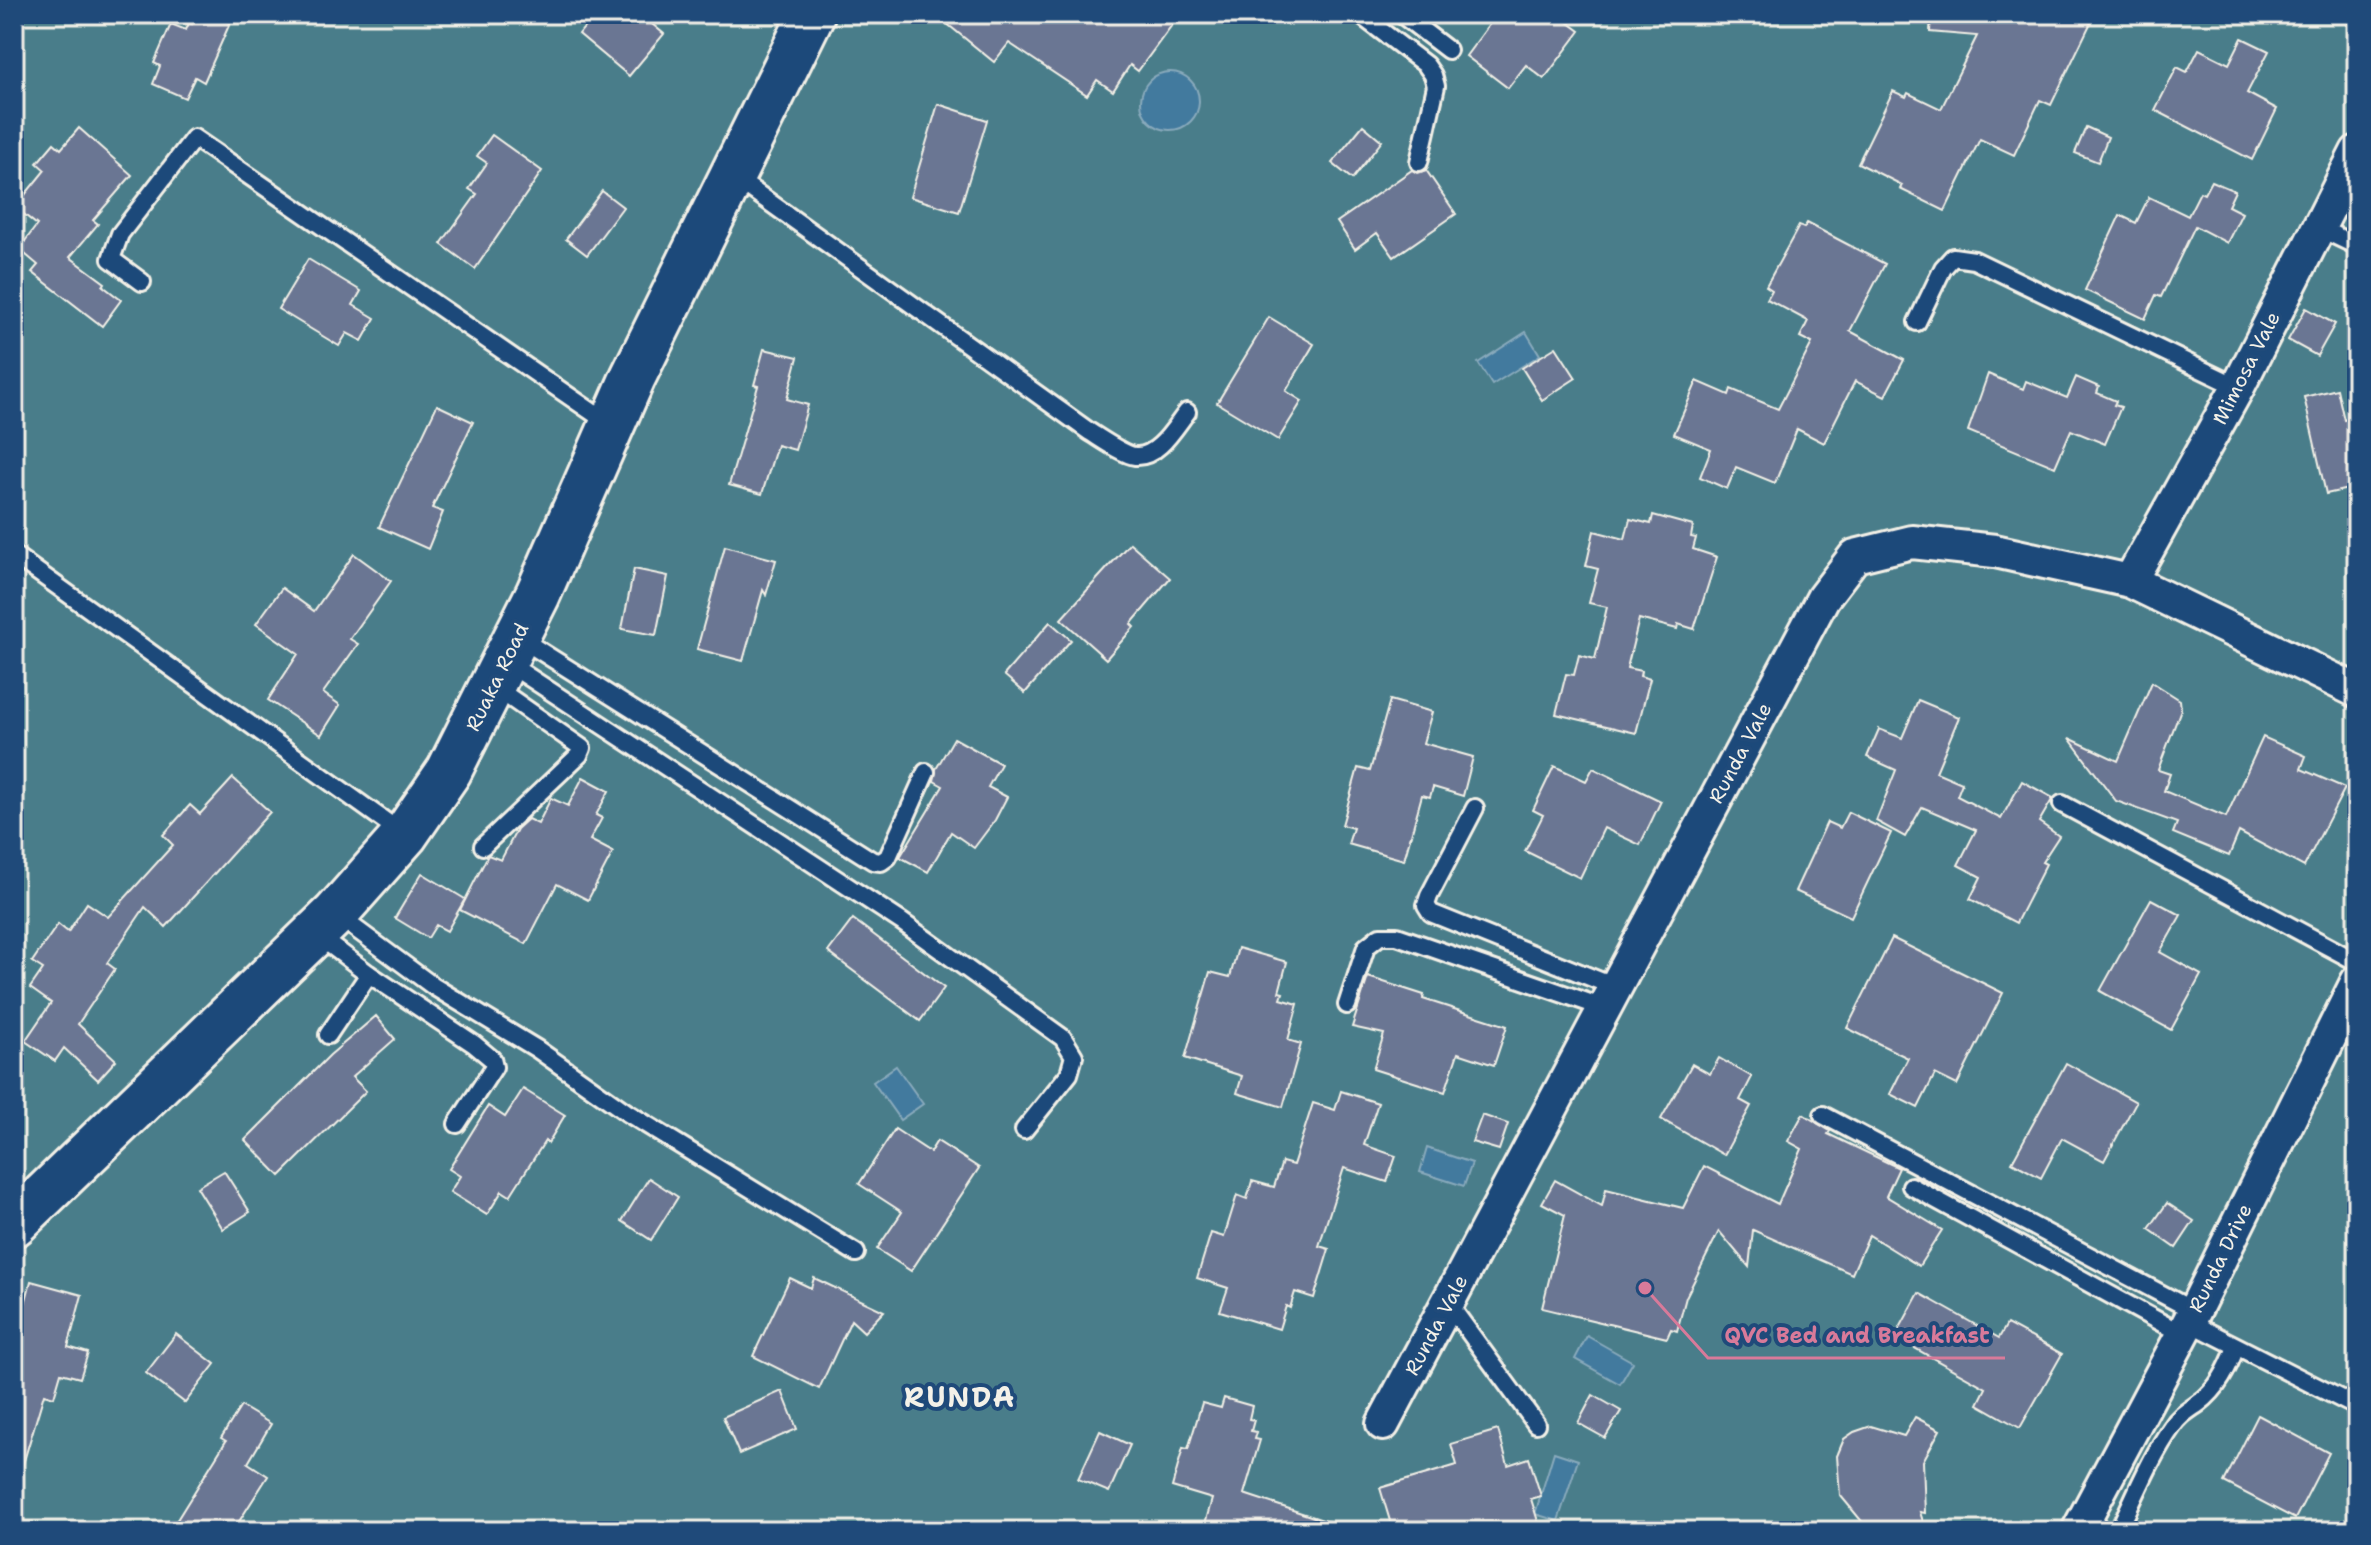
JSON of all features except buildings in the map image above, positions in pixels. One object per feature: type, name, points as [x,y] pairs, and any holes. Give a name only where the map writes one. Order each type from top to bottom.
[{"type":"street","name":"Ruaka Road","points":[[14,1224],[325,924],[405,835],[449,771],[481,711],[633,377],[812,14]]},
{"type":"street","name":"Mimosa Vale","points":[[2130,581],[2238,387],[2357,152]]},
{"type":"street","name":"Runda Vale","points":[[1383,1424],[1823,598],[1855,556],[1912,542],[1995,551],[2130,581],[2357,691]]},
{"type":"street","name":"Runda Drive","points":[[2078,1531],[2188,1322],[2357,982]]},
{"type":"lane","points":[[1359,14],[1426,65],[1433,75],[1436,86],[1419,162]]},
{"type":"lane","points":[[1401,14],[1448,50]]},
{"type":"lane","points":[[142,282],[111,259],[115,246],[120,234],[194,138],[612,426]]},
{"type":"lane","points":[[732,175],[1090,432],[1133,456],[1147,454],[1158,446],[1187,412]]},
{"type":"lane","points":[[2317,227],[2357,246]]},
{"type":"lane","points":[[1917,322],[1943,268],[1953,257],[1974,260],[2238,387]]},
{"type":"lane","points":[[14,555],[405,835]]},
{"type":"lane","points":[[504,661],[873,861],[881,862],[888,857],[926,772]]},
{"type":"lane","points":[[483,846],[579,755],[582,748],[504,661]]},
{"type":"lane","points":[[504,661],[843,883],[1063,1038],[1074,1056],[1069,1074],[1024,1130]]},
{"type":"lane","points":[[2062,804],[2357,962]]},
{"type":"lane","points":[[1475,808],[1429,896],[1426,905],[1431,913],[1610,998]]},
{"type":"lane","points":[[325,924],[369,974],[492,1059],[494,1067],[457,1124]]},
{"type":"lane","points":[[325,924],[537,1049],[626,1112],[856,1253]]},
{"type":"lane","points":[[1347,1005],[1366,947],[1380,936],[1397,936],[1610,998]]},
{"type":"lane","points":[[328,1035],[369,974]]},
{"type":"lane","points":[[1823,1115],[2188,1322]]},
{"type":"lane","points":[[1911,1186],[2272,1362],[2357,1407]]},
{"type":"lane","points":[[1448,1303],[1536,1424]]},
{"type":"lane","points":[[2118,1531],[2170,1429],[2183,1412],[2199,1404],[2213,1391],[2229,1367],[2236,1347]]},
{"type":"green space","points":[[14,14],[2357,14],[2357,1531],[14,1531]]},
{"type":"water","points":[[1170,72],[1191,80],[1199,101],[1191,122],[1170,130],[1149,122],[1141,101],[1149,80]]},
{"type":"water","points":[[1526,332],[1540,355],[1492,385],[1478,363]]},
{"type":"water","points":[[896,1066],[923,1104],[900,1120],[873,1082]]},
{"type":"water","points":[[1427,1148],[1472,1163],[1464,1186],[1420,1172]]},
{"type":"water","points":[[1587,1336],[1633,1362],[1620,1384],[1575,1359]]},
{"type":"water","points":[[1554,1452],[1578,1460],[1558,1521],[1535,1514]]},
{"type":"place","name":"QVC Bed and Breakfast","points":[[1645,1288]]},
{"type":"district","name":"RUNDA","points":[[960,1397]]}]
